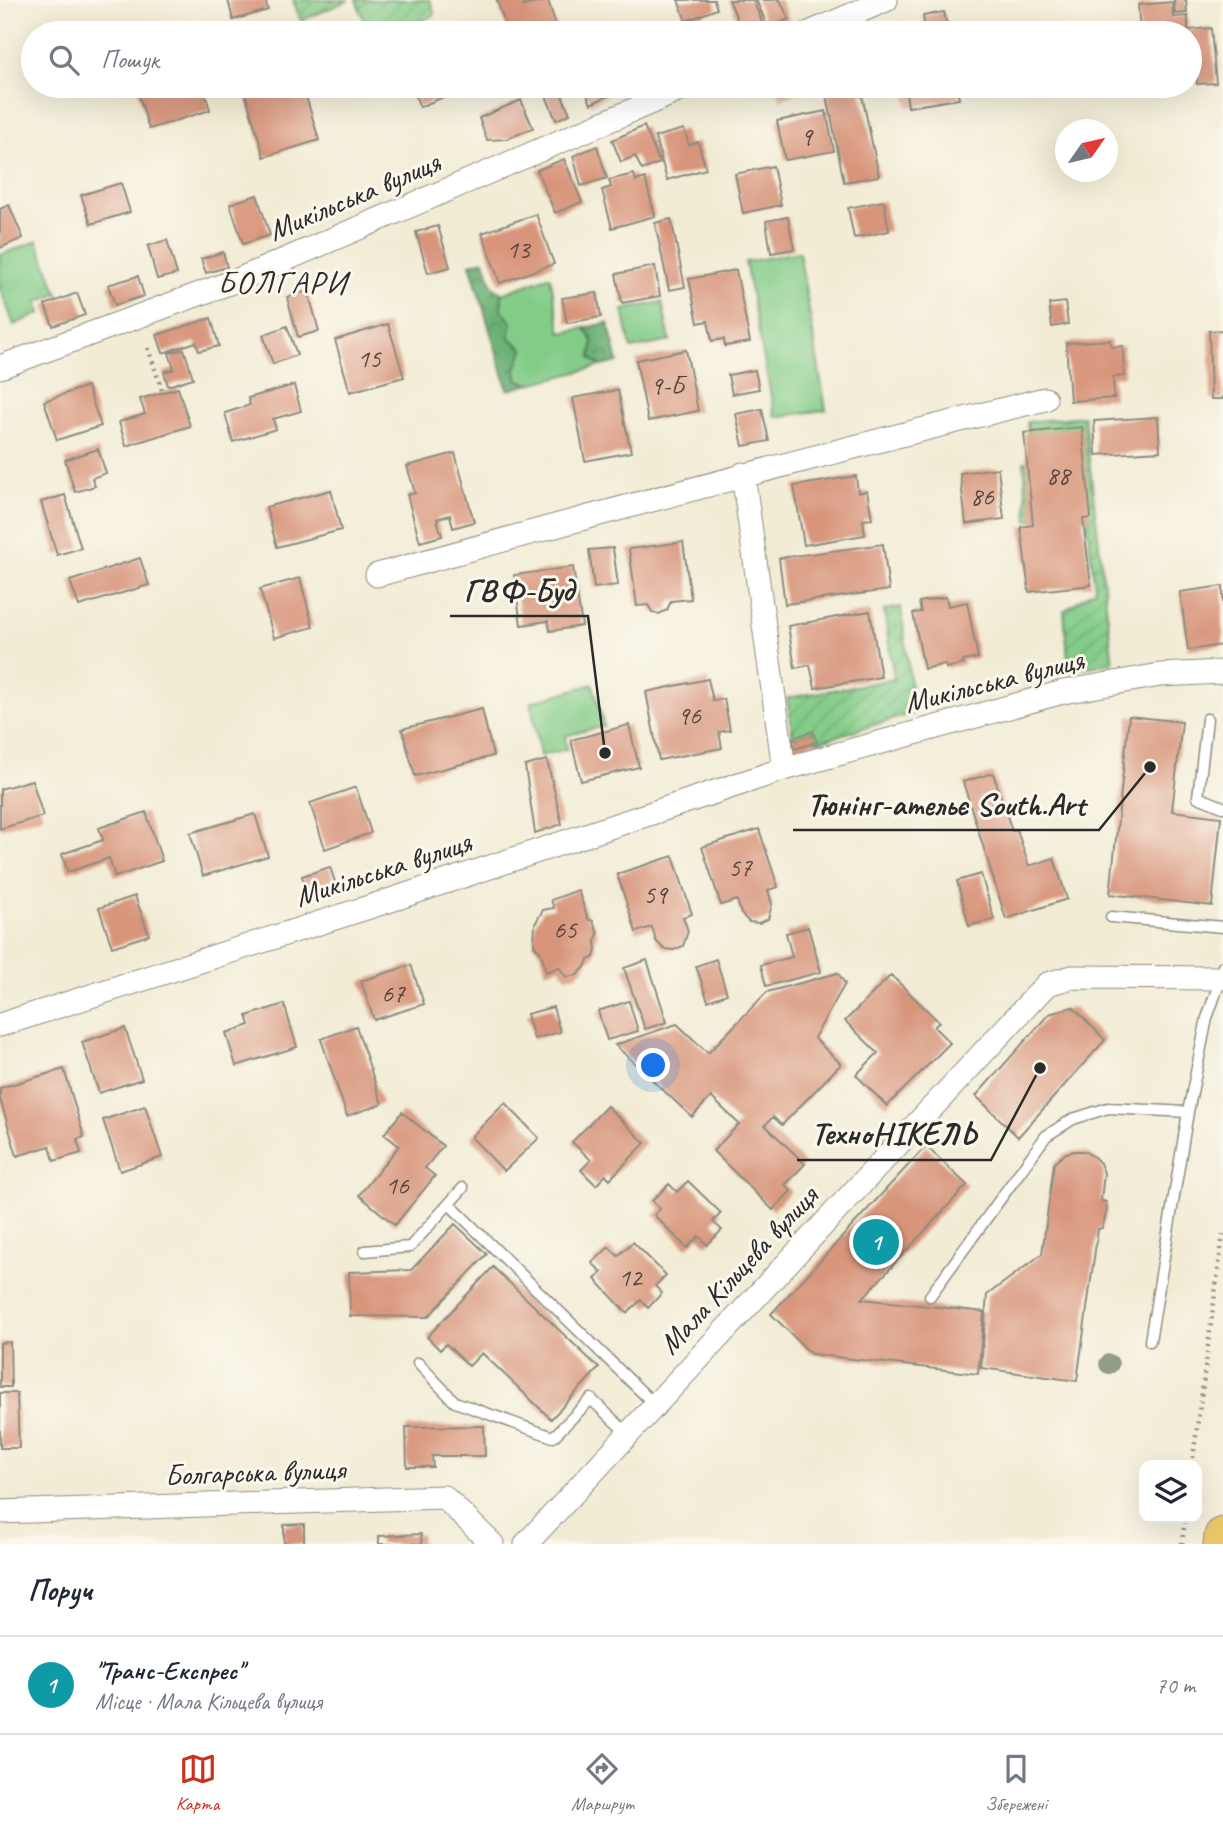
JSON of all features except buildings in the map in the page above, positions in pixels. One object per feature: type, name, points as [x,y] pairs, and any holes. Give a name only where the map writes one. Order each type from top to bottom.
[{"type":"highway","points":[[1222,1544],[1223,1536]]},
{"type":"street","points":[[837,21],[886,0]]},
{"type":"street","name":"Микільська вулиця","points":[[0,368],[240,279],[661,98]]},
{"type":"street","points":[[377,575],[743,474],[1045,398]]},
{"type":"street","points":[[743,474],[783,769]]},
{"type":"street","name":"Микільська вулиця","points":[[0,1025],[391,900],[783,769],[1063,692],[1160,675],[1223,672]]},
{"type":"street","name":"Мала Кільцева вулиця","points":[[526,1544],[1047,984],[1072,977],[1222,974]]},
{"type":"street","name":"Болгарська вулиця","points":[[0,1512],[444,1497],[492,1544]]},
{"type":"lane","points":[[1206,719],[1198,797],[1223,807]]},
{"type":"lane","points":[[1111,917],[1223,926]]},
{"type":"lane","points":[[1150,1341],[1188,1112],[1207,1018],[1222,974]]},
{"type":"lane","points":[[930,1296],[1046,1136],[1073,1118],[1108,1108],[1188,1112]]},
{"type":"lane","points":[[365,1251],[410,1247],[463,1188]]},
{"type":"lane","points":[[449,1204],[655,1405]]},
{"type":"lane","points":[[418,1363],[455,1402],[553,1437],[591,1399],[628,1434]]},
{"type":"path","points":[[148,348],[163,393]]},
{"type":"path","points":[[1193,1460],[1223,1234]]},
{"type":"path","points":[[1182,1544],[1184,1523]]},
{"type":"green space","points":[[293,0],[349,0],[301,21]]},
{"type":"green space","points":[[356,0],[430,0],[435,15],[420,21],[364,21]]},
{"type":"green space","points":[[37,241],[58,294],[37,302],[41,313],[14,325],[0,288],[0,255]]},
{"type":"green space","points":[[799,252],[826,410],[775,417],[745,262]]},
{"type":"green space","points":[[484,260],[492,285],[502,294],[501,309],[512,323],[509,337],[523,349],[516,369],[517,379],[530,384],[508,390],[470,264]]},
{"type":"green space","points":[[550,276],[561,333],[585,328],[593,341],[591,358],[601,366],[530,384],[517,379],[516,369],[523,349],[509,337],[501,309],[502,294]]},
{"type":"green space","points":[[662,302],[670,341],[631,349],[623,310]]},
{"type":"green space","points":[[608,323],[618,362],[601,366],[591,358],[593,341],[585,328]]},
{"type":"green space","points":[[1084,416],[1113,663],[1069,670],[1064,611],[1095,589],[1086,514],[1028,521],[1024,462],[1031,461],[1027,422]]},
{"type":"green space","points":[[901,607],[914,713],[817,742],[813,731],[793,738],[787,698],[894,679],[884,610]]},
{"type":"green space","points":[[593,684],[604,726],[565,736],[567,749],[540,756],[531,702]]},
{"type":"place","name":"ГВФ-Буд","points":[[605,753]]},
{"type":"place","name":"Тюнінг-ательє South.Art","points":[[1150,767]]},
{"type":"place","name":"ТехноНІКЕЛЬ","points":[[1040,1068]]},
{"type":"place","name":"\"Транс-Експрес\"","points":[[876,1242]]},
{"type":"district","name":"БОЛГАРИ","points":[[283,282]]}]
